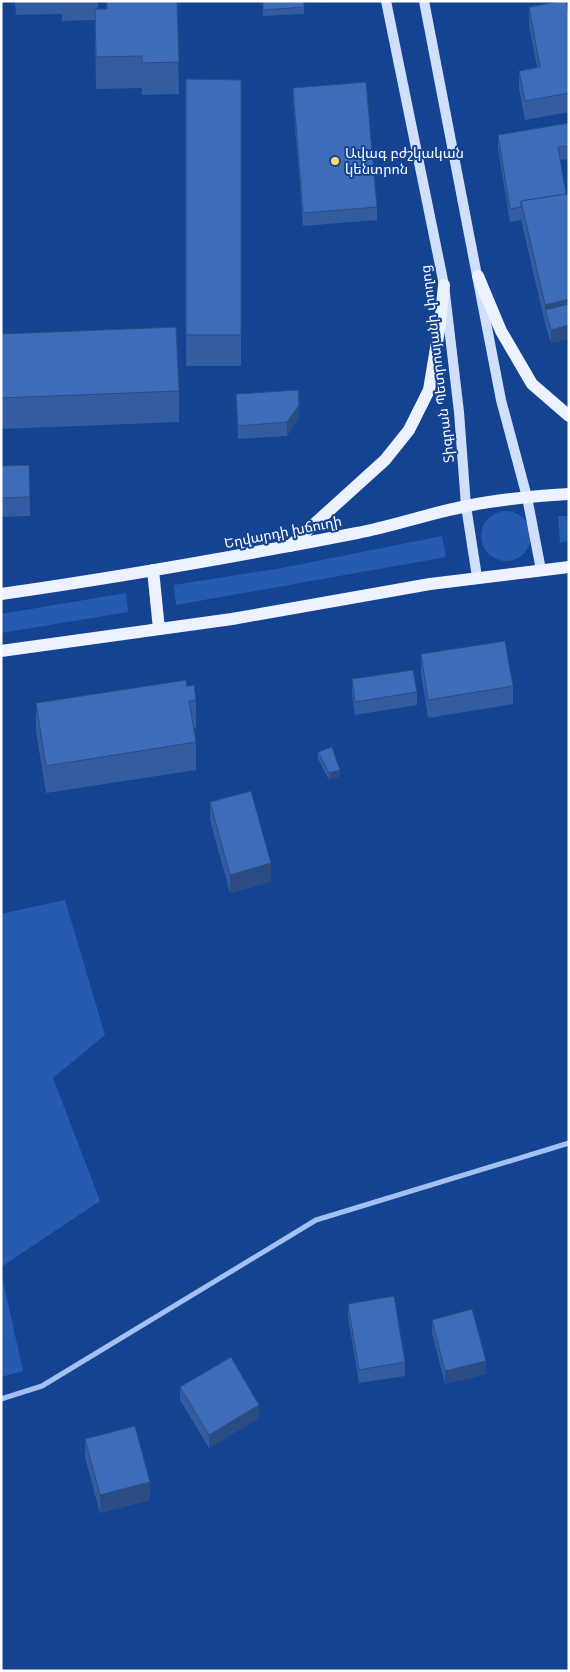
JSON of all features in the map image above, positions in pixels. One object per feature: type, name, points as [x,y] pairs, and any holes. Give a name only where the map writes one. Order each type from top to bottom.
[{"type":"main road","name":"Տիգրան Պետրոսյանի փողոց","points":[[386,1],[444,285],[459,412],[466,506],[476,577]]},
{"type":"main road","points":[[424,1],[501,400],[527,497],[541,570]]},
{"type":"main road","points":[[478,276],[501,331],[532,384],[569,416]]},
{"type":"main road","points":[[290,546],[385,460],[409,430],[429,390],[440,324],[444,285]]},
{"type":"main road","name":"Եղվարդի խճուղի","points":[[1,594],[290,546],[390,526],[466,506],[527,497],[569,494]]},
{"type":"main road","points":[[1,651],[232,619],[476,577],[569,567]]},
{"type":"main road","points":[[153,570],[159,629]]},
{"type":"street","points":[[1,1399],[42,1386],[316,1220],[569,1143]]},
{"type":"shaded area","points":[[506,511],[524,518],[531,536],[524,554],[506,561],[488,554],[481,536],[488,518]]},
{"type":"shaded area","points":[[558,516],[569,516],[569,541],[560,543]]},
{"type":"shaded area","points":[[442,536],[446,557],[176,605],[174,585],[282,568]]},
{"type":"shaded area","points":[[126,593],[128,612],[1,633],[1,614]]},
{"type":"shaded area","points":[[65,900],[105,1035],[53,1078],[100,1201],[1,1267],[1,914]]},
{"type":"shaded area","points":[[1,1272],[23,1371],[1,1377]]},
{"type":"building","points":[[107,1],[177,1],[179,62],[142,63],[142,56],[96,57],[95,9],[107,9]]},
{"type":"building","points":[[263,1],[304,1],[304,7],[263,10]]},
{"type":"building","points":[[566,1],[569,16],[569,93],[525,101],[519,71],[540,67],[529,7]]},
{"type":"building","points":[[186,79],[241,80],[241,335],[186,335]]},
{"type":"building","name":"Ավագ բժշկական կենտրոն","points":[[366,82],[377,207],[303,213],[293,88]]},
{"type":"building","points":[[569,123],[569,146],[558,147],[566,194],[521,201],[521,207],[510,209],[498,135]]},
{"type":"building","points":[[567,194],[569,201],[569,299],[545,305],[521,201]]},
{"type":"building","points":[[569,304],[569,325],[551,330],[545,310]]},
{"type":"building","points":[[176,327],[179,391],[1,398],[1,334]]},
{"type":"building","points":[[298,390],[299,405],[287,422],[238,426],[236,394]]},
{"type":"building","points":[[29,465],[30,497],[1,498],[1,466]]},
{"type":"building","points":[[505,641],[513,686],[428,700],[421,654]]},
{"type":"building","points":[[413,670],[417,692],[355,702],[352,679]]},
{"type":"building","points":[[186,680],[187,686],[194,685],[196,700],[189,701],[196,742],[46,766],[36,703]]},
{"type":"building","points":[[332,747],[340,770],[329,773],[318,752]]},
{"type":"building","points":[[251,791],[271,863],[230,875],[210,802]]},
{"type":"building","points":[[394,1296],[405,1362],[359,1370],[348,1304]]},
{"type":"building","points":[[472,1309],[486,1361],[445,1371],[432,1320]]},
{"type":"building","points":[[231,1357],[259,1405],[209,1435],[180,1387]]},
{"type":"building","points":[[135,1426],[150,1482],[100,1495],[85,1439]]},
{"type":"place","name":"Ավագ բժշկական կենտրոն","points":[[335,161]]}]
